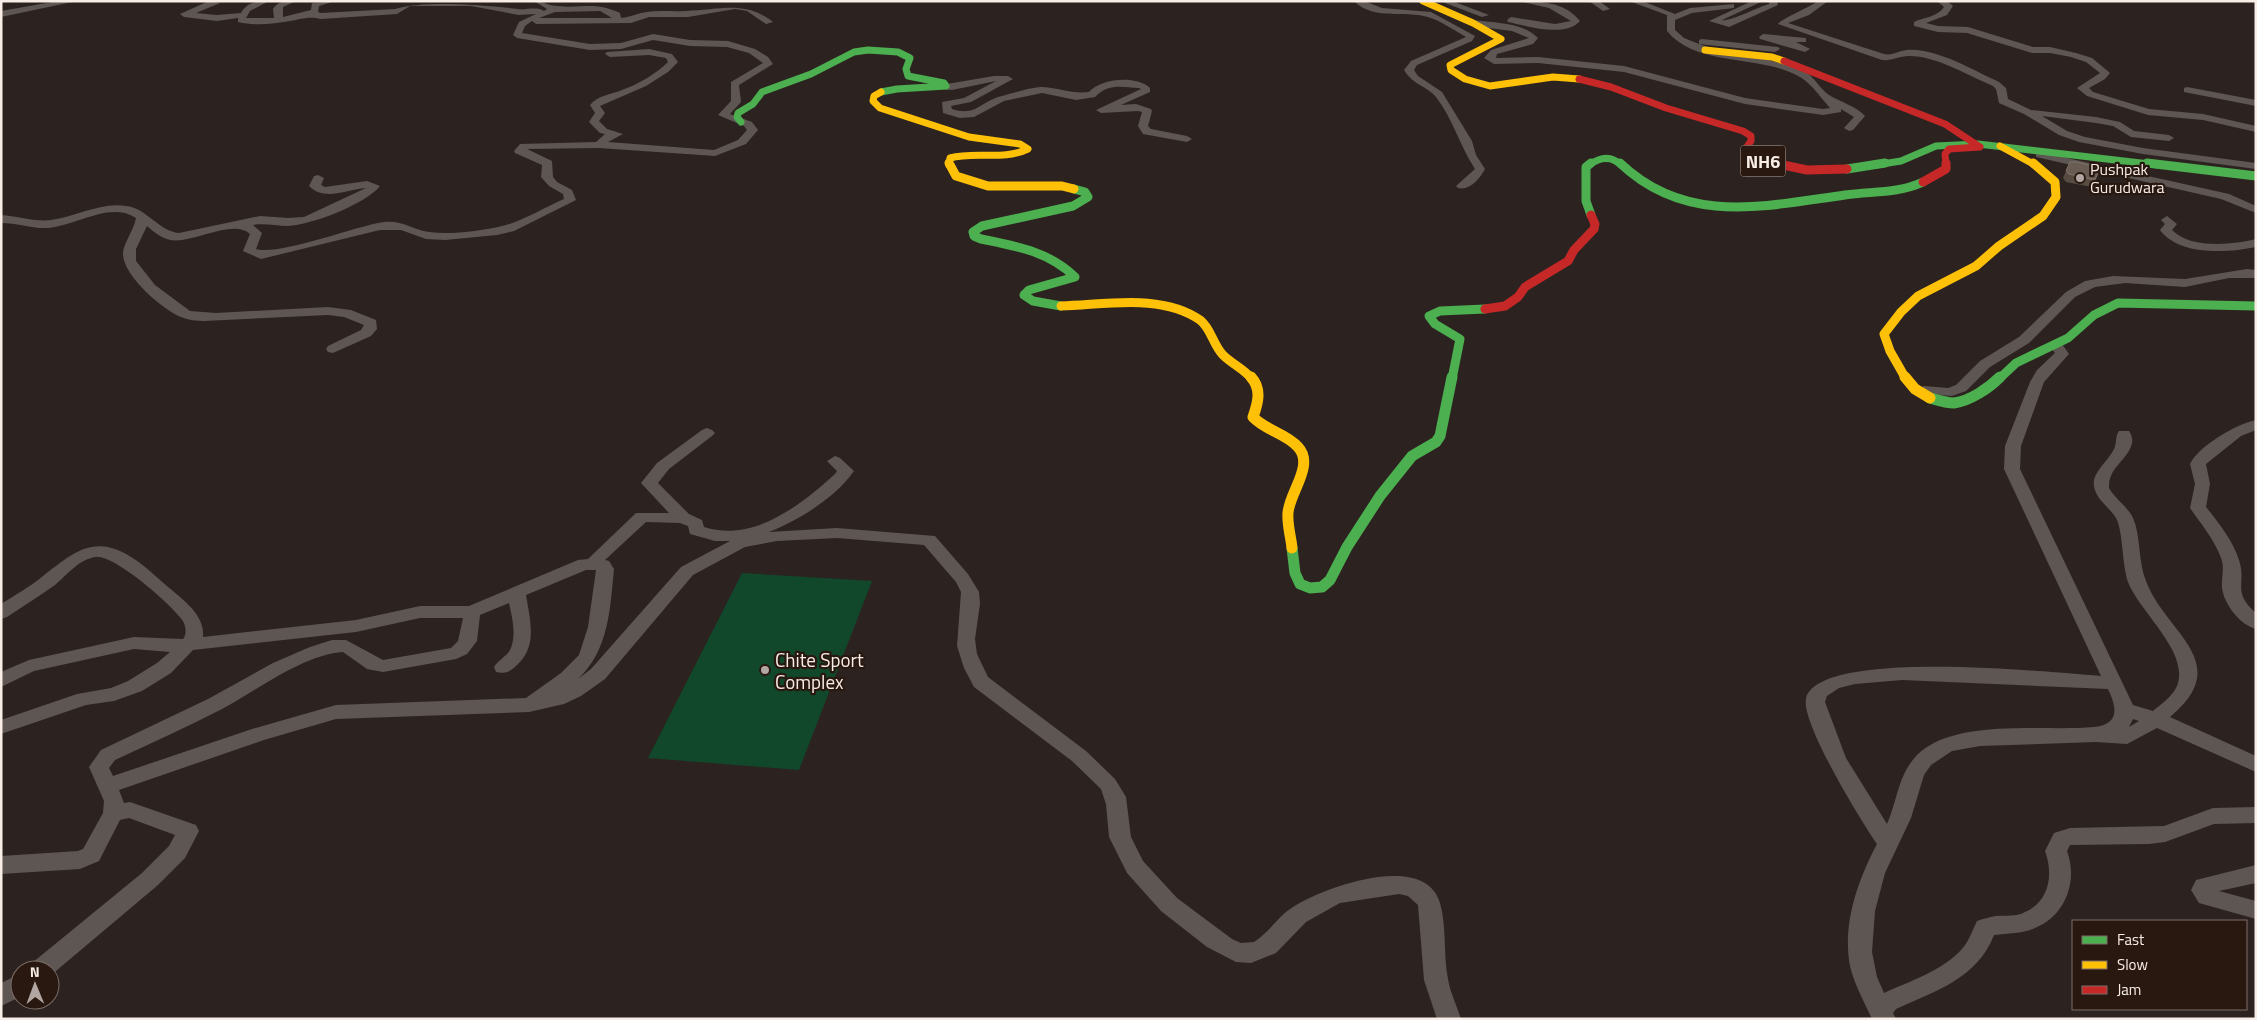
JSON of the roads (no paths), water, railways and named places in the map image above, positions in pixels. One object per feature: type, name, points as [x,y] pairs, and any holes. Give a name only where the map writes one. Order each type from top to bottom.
[{"type":"main road","name":"NH6","points":[[1423,1],[1473,23],[1501,39],[1454,61],[1450,65],[1451,70],[1468,82],[1500,87],[1554,77],[1597,82],[1668,108],[1743,131],[1751,136],[1751,140],[1746,148],[1750,154],[1770,164],[1802,168],[1857,170],[1900,161],[1938,146],[1978,144],[2256,176]]},
{"type":"main road","points":[[741,122],[737,117],[738,113],[753,104],[762,92],[825,67],[847,55],[868,50],[898,52],[910,58],[906,70],[908,76],[946,84],[944,87],[893,89],[878,94],[874,96],[873,101],[880,108],[969,137],[1020,144],[1028,150],[1018,155],[979,153],[955,155],[950,158],[949,165],[956,176],[988,186],[1070,187],[1085,192],[1088,197],[1073,206],[982,226],[973,232],[974,236],[1023,247],[1058,259],[1076,277],[1029,290],[1024,295],[1028,300],[1041,304],[1073,307],[1138,303],[1160,306],[1196,318],[1207,324],[1214,347],[1247,373],[1258,389],[1259,403],[1253,417],[1259,424],[1286,438],[1301,450],[1304,462],[1288,512],[1295,573],[1300,584],[1310,588],[1322,587],[1330,580],[1347,546],[1380,496],[1412,456],[1436,442],[1440,436],[1442,417],[1460,339],[1455,333],[1438,326],[1429,316],[1440,311],[1504,306],[1518,296],[1525,287],[1558,270],[1568,261],[1574,250],[1594,229],[1595,224],[1586,201],[1586,168],[1590,163],[1602,158],[1616,160],[1643,181],[1683,200],[1697,204],[1769,208],[1847,195],[1908,190],[1946,168],[1946,151],[1980,147],[1938,121],[1806,66],[1772,57],[1705,50]]},
{"type":"main road","points":[[2004,148],[2034,164],[2055,182],[2056,197],[2043,216],[1999,246],[1976,266],[1918,296],[1901,312],[1884,334],[1886,347],[1898,368],[1920,392],[1940,402],[1962,401],[1991,386],[2007,369],[2022,359],[2068,338],[2104,308],[2118,303],[2145,302],[2200,306],[2256,306]]},
{"type":"street","points":[[1,14],[73,1]]},
{"type":"street","points":[[213,1],[216,3],[184,14],[217,18],[242,16],[251,7],[265,1]]},
{"type":"street","points":[[278,20],[277,9],[280,5],[292,1]]},
{"type":"street","points":[[311,13],[315,11],[315,5],[329,1]]},
{"type":"street","points":[[538,1],[549,11]]},
{"type":"street","points":[[1358,1],[1379,9],[1432,15],[1439,14],[1408,4]]},
{"type":"street","points":[[1444,1],[1460,8],[1485,14],[1558,27],[1572,26],[1576,21],[1570,15],[1542,4],[1522,1]]},
{"type":"street","points":[[1593,1],[1606,9]]},
{"type":"street","points":[[1473,23],[1515,30],[1529,34],[1534,38],[1530,42],[1494,52],[1489,58],[1494,61],[1538,60],[1583,63],[1624,70],[1754,103],[1795,106],[1823,112],[1837,110],[1811,80],[1781,66],[1724,56],[1705,50],[1675,36],[1671,31],[1672,15],[1634,1]]},
{"type":"street","points":[[1757,2],[1712,20],[1728,24],[1774,5],[1774,1]]},
{"type":"street","points":[[1672,18],[1690,11],[1779,1]]},
{"type":"street","points":[[1824,1],[1806,13],[1782,24],[1845,42],[1886,58],[1907,53],[1934,57],[1996,84],[2000,88],[2003,101],[2028,112],[2064,133],[2143,151],[2256,166]]},
{"type":"street","points":[[1942,1],[1949,6],[1948,10],[1937,18],[1917,24],[1938,29],[1968,30],[2027,49],[2050,50],[2080,57],[2105,73],[2102,77],[2082,88],[2090,94],[2148,112],[2203,117],[2256,129]]},
{"type":"street","points":[[242,16],[241,20],[246,22],[278,20],[311,13],[321,16],[364,14],[397,11],[408,4],[471,3],[519,12],[549,11]]},
{"type":"street","points":[[571,21],[565,20],[580,5]]},
{"type":"street","points":[[235,225],[248,227],[255,231],[249,251],[261,255],[314,244],[380,226],[403,226],[426,235],[445,236],[497,232],[563,204],[570,197],[568,192],[553,184],[547,177],[548,163],[521,154],[519,151],[520,147],[537,144],[600,145],[719,152],[742,142],[752,133],[752,126],[723,116],[736,102],[734,84],[768,63],[765,59],[742,46],[653,37],[612,47],[550,42],[517,35],[518,30],[526,19],[549,11],[580,5],[610,11],[616,15],[616,21]]},
{"type":"street","points":[[526,19],[571,21],[635,20],[648,14],[688,14],[735,6],[750,9],[769,22]]},
{"type":"street","points":[[1462,18],[1485,14]]},
{"type":"street","points":[[1432,15],[1471,37],[1414,64],[1409,70],[1414,78],[1439,94],[1467,141],[1471,155],[1480,169],[1476,175],[1462,186]]},
{"type":"street","points":[[1675,36],[1703,42],[1775,50]]},
{"type":"street","points":[[1805,49],[1794,44],[1763,37],[1797,39],[1850,53],[1868,52]]},
{"type":"street","points":[[550,42],[555,45],[610,54],[653,52],[673,59],[671,66],[658,75],[625,92],[604,99],[595,105],[600,113],[594,122],[604,131],[618,134],[607,138],[600,145]]},
{"type":"street","points":[[944,87],[1008,79],[967,100],[946,104],[947,110],[960,115],[974,114],[1011,96],[1042,90],[1076,97],[1092,95],[1098,88],[1110,83],[1142,84],[1148,90],[1101,110],[1124,107],[1142,108],[1147,111],[1143,126],[1148,132],[1187,139]]},
{"type":"street","points":[[2187,90],[2256,103]]},
{"type":"street","points":[[1824,94],[1859,115],[1860,117],[1849,128]]},
{"type":"street","points":[[2028,112],[2096,120],[2116,124],[2131,134],[2169,138]]},
{"type":"street","points":[[2097,142],[2256,155]]},
{"type":"street","points":[[2004,148],[2231,197],[2256,210]]},
{"type":"street","points":[[1,226],[40,224],[118,209],[129,209],[173,237],[194,235],[260,220],[288,222],[306,220],[366,194],[374,186],[358,185],[341,190],[328,191],[315,186],[318,178]]},
{"type":"street","points":[[2190,189],[2256,197]]},
{"type":"street","points":[[142,218],[142,231],[130,250],[130,260],[143,283],[182,313],[199,317],[216,317],[328,311],[353,315],[371,323],[370,329],[366,333],[333,349]]},
{"type":"street","points":[[1,219],[24,220],[40,224]]},
{"type":"street","points":[[2167,220],[2171,224],[2166,230],[2168,235],[2186,244],[2243,246],[2256,243]]},
{"type":"street","points":[[1920,392],[1926,390],[1949,392],[1959,389],[1985,364],[2025,339],[2054,306],[2088,284],[2106,280],[2184,283],[2237,272],[2256,274]]},
{"type":"street","points":[[1882,1014],[1864,976],[1860,952],[1863,920],[1873,874],[1900,817],[1911,777],[1934,751],[1979,738],[2097,734],[2118,727],[2123,720],[2125,709],[2114,683],[2012,469],[2014,446],[2037,382],[2042,373],[2062,354],[2055,344]]},
{"type":"street","points":[[2254,621],[2244,612],[2232,593],[2230,586],[2233,566],[2198,508],[2204,481],[2198,464],[2201,458],[2230,437],[2256,424]]},
{"type":"street","points":[[707,432],[663,466],[648,483],[683,518],[696,524],[696,530],[715,535],[746,534],[772,526],[806,508],[846,471],[835,461]]},
{"type":"street","points":[[2097,734],[2107,738],[2126,737],[2156,720],[2175,703],[2186,687],[2188,672],[2184,651],[2159,619],[2137,582],[2132,564],[2125,518],[2106,497],[2101,488],[2103,475],[2123,448],[2124,434]]},
{"type":"street","points":[[594,563],[637,519],[646,517],[683,518]]},
{"type":"street","points":[[107,786],[259,734],[336,712],[529,705],[553,702],[585,684],[598,674],[687,572],[713,556],[740,543],[757,539],[837,533],[929,540],[964,581],[970,593],[971,605],[965,636],[971,666],[981,682],[1091,766],[1110,785],[1119,805],[1119,835],[1136,867],[1147,883],[1181,916],[1226,948],[1241,953],[1252,952],[1265,947],[1279,937],[1296,916],[1336,894],[1393,884],[1409,886],[1424,894],[1428,903],[1436,980],[1449,1019]]},
{"type":"street","points":[[1,614],[74,560],[93,552],[108,552],[126,561],[191,619],[194,629],[194,638],[189,644],[164,668],[135,686],[114,694],[84,699],[1,727]]},
{"type":"street","points":[[1,680],[29,666],[124,645],[153,643],[167,646],[189,644],[356,626],[420,612],[450,610],[471,612],[516,591],[584,564],[594,563],[603,565],[601,601],[590,649],[583,662],[570,676],[529,705]]},
{"type":"street","points":[[503,667],[516,657],[522,643],[516,591]]},
{"type":"street","points":[[1,865],[87,858],[94,852],[113,813],[114,800],[99,767],[108,755],[216,703],[300,659],[341,645],[350,648],[374,664],[383,666],[452,655],[460,651],[466,644],[471,612]]},
{"type":"street","points":[[1887,842],[1864,807],[1830,746],[1814,702],[1814,696],[1818,692],[1842,681],[1861,676],[1930,674],[2114,683]]},
{"type":"street","points":[[2125,709],[2156,720],[2256,765]]},
{"type":"street","points":[[52,960],[150,879],[177,852],[188,831],[130,810],[113,813]]},
{"type":"street","points":[[1882,1014],[1888,1002],[1957,970],[1980,944],[1985,928],[2000,924],[2028,922],[2043,912],[2061,882],[2061,866],[2056,851],[2062,840],[2070,836],[2149,836],[2165,834],[2213,816],[2256,815]]},
{"type":"street","points":[[2256,874],[2212,882],[2204,886],[2202,890],[2208,897],[2256,910]]},
{"type":"place","name":"Pushpak Gurudwara","points":[[2080,178]]},
{"type":"place","name":"Chite Sport Complex","points":[[765,670]]}]
